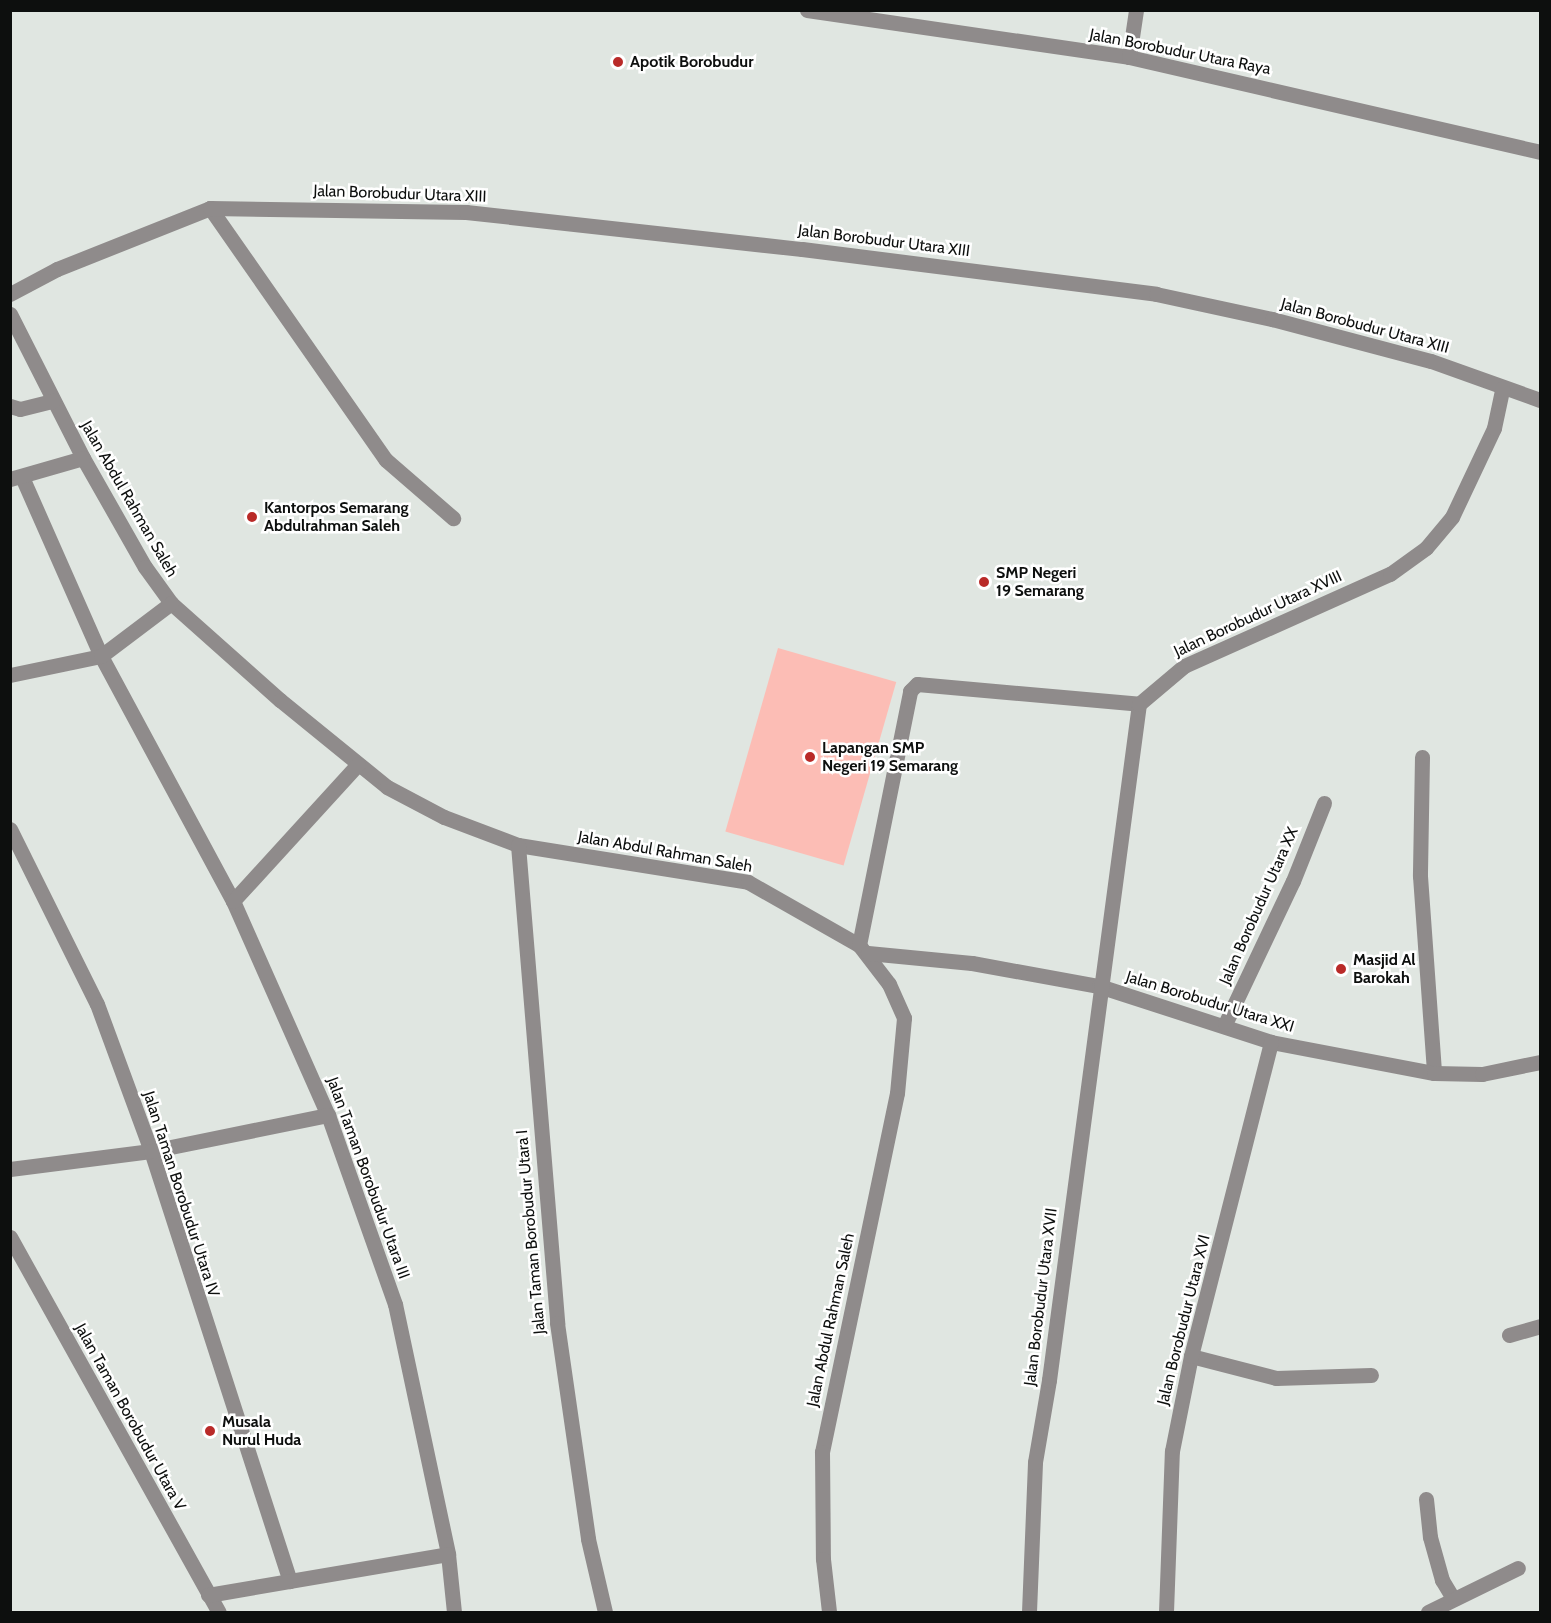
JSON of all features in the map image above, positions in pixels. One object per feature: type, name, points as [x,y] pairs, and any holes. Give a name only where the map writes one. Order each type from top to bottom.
[{"type":"street","name":"Jalan Borobudur Utara Raya","points":[[807,10],[1129,57],[1540,152]]},
{"type":"street","points":[[1129,57],[1136,10]]},
{"type":"street","points":[[210,208],[386,460],[453,518]]},
{"type":"street","name":"Jalan Borobudur Utara XIII","points":[[10,294],[57,269],[210,208],[466,212],[802,249],[1156,294],[1272,319],[1431,361],[1502,389],[1540,400]]},
{"type":"street","name":"Jalan Abdul Rahman Saleh","points":[[10,314],[83,458],[145,567],[171,603],[387,787],[444,817],[518,845],[748,882],[863,949],[889,984],[904,1018],[897,1093],[822,1452],[822,1559],[829,1612]]},
{"type":"street","name":"Jalan Borobudur Utara XVIII","points":[[1139,704],[1184,666],[1390,574],[1426,548],[1452,517],[1494,428],[1502,389]]},
{"type":"street","points":[[10,406],[20,409],[53,401]]},
{"type":"street","points":[[16,478],[83,458]]},
{"type":"street","name":"Jalan Taman Borobudur Utara III","points":[[16,478],[101,656],[233,901],[328,1115],[395,1304],[448,1554],[454,1612]]},
{"type":"street","points":[[10,675],[101,656],[171,603]]},
{"type":"street","points":[[863,949],[910,691],[917,684],[1139,704],[1134,765],[1099,986]]},
{"type":"street","points":[[1422,757],[1420,876],[1434,1073]]},
{"type":"street","points":[[233,901],[358,764]]},
{"type":"street","name":"Jalan Borobudur Utara XX","points":[[1225,1024],[1293,881],[1324,803]]},
{"type":"street","name":"Jalan Taman Borobudur Utara IV","points":[[10,830],[97,1004],[151,1151],[290,1581]]},
{"type":"street","name":"Jalan Taman Borobudur Utara I","points":[[518,845],[557,1323],[588,1539],[605,1612]]},
{"type":"street","name":"Jalan Borobudur Utara XXI","points":[[863,949],[972,963],[1099,986],[1225,1024],[1271,1042],[1434,1073],[1482,1074],[1540,1062]]},
{"type":"street","name":"Jalan Borobudur Utara XVII","points":[[1029,1612],[1035,1462],[1049,1380],[1099,986]]},
{"type":"street","name":"Jalan Borobudur Utara XVI","points":[[1166,1612],[1172,1451],[1191,1356],[1271,1042]]},
{"type":"street","points":[[10,1169],[151,1151],[328,1115]]},
{"type":"street","name":"Jalan Taman Borobudur Utara V","points":[[10,1237],[219,1612]]},
{"type":"street","points":[[1509,1335],[1540,1326]]},
{"type":"street","points":[[1191,1356],[1276,1378],[1371,1375]]},
{"type":"street","points":[[1426,1499],[1430,1537],[1442,1580],[1453,1598]]},
{"type":"street","points":[[208,1595],[448,1554]]},
{"type":"street","points":[[1428,1612],[1518,1568]]},
{"type":"shaded area","name":"Lapangan SMP Negeri 19 Semarang","points":[[778,648],[896,682],[844,866],[725,832]]},
{"type":"place","name":"Apotik Borobudur","points":[[618,62]]},
{"type":"place","name":"Kantorpos Semarang Abdulrahman Saleh","points":[[252,517]]},
{"type":"place","name":"SMP Negeri 19 Semarang","points":[[984,582]]},
{"type":"place","name":"Lapangan SMP Negeri 19 Semarang","points":[[810,757]]},
{"type":"place","name":"Masjid Al Barokah","points":[[1341,969]]},
{"type":"place","name":"Musala Nurul Huda","points":[[210,1431]]}]
